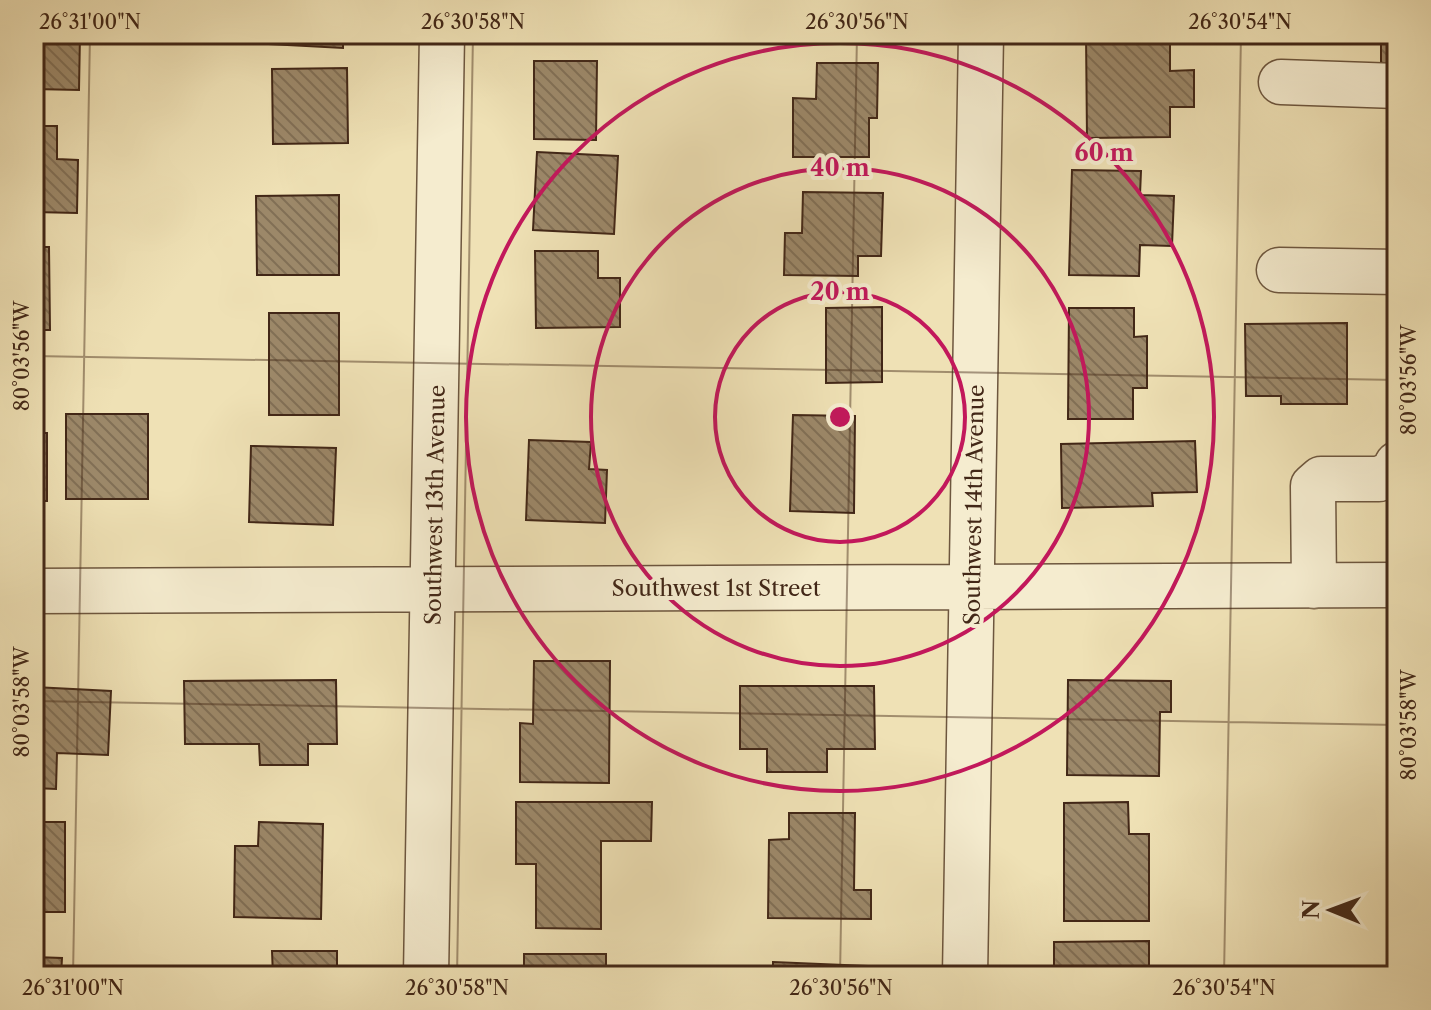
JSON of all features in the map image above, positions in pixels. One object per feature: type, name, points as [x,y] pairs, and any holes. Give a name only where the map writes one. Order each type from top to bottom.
[{"type":"street","name":"Southwest 13th Avenue","points":[[426,976],[442,34]]},
{"type":"street","name":"Southwest 14th Avenue","points":[[965,976],[981,34]]},
{"type":"street","points":[[1281,82],[1397,86]]},
{"type":"street","points":[[1279,270],[1397,272]]},
{"type":"street","points":[[1314,586],[1313,486],[1321,479],[1379,479],[1395,472],[1397,464]]},
{"type":"street","name":"Southwest 1st Street","points":[[34,591],[1397,585]]},
{"type":"building","points":[[34,34],[80,34],[79,90],[34,89]]},
{"type":"building","points":[[233,34],[343,34],[343,48],[232,42]]},
{"type":"building","points":[[1086,34],[1170,34],[1170,71],[1194,70],[1194,107],[1170,107],[1170,137],[1087,138]]},
{"type":"building","points":[[1381,34],[1397,34],[1397,68],[1381,68]]},
{"type":"building","points":[[534,61],[597,61],[596,140],[534,139]]},
{"type":"building","points":[[817,63],[878,63],[877,118],[869,118],[869,157],[793,157],[793,98],[816,99]]},
{"type":"building","points":[[347,68],[348,143],[273,144],[272,69]]},
{"type":"building","points":[[34,126],[57,126],[57,159],[78,160],[77,213],[34,212]]},
{"type":"building","points":[[537,152],[618,156],[614,234],[533,230]]},
{"type":"building","points":[[1072,170],[1141,171],[1140,195],[1174,196],[1172,246],[1140,245],[1139,276],[1069,275]]},
{"type":"building","points":[[803,192],[883,193],[881,256],[858,256],[858,276],[784,275],[785,233],[802,233]]},
{"type":"building","points":[[339,195],[339,275],[257,275],[256,196]]},
{"type":"building","points":[[34,247],[49,247],[50,330],[34,330]]},
{"type":"building","points":[[535,251],[598,251],[598,278],[620,278],[620,327],[536,328]]},
{"type":"building","points":[[882,307],[882,382],[826,383],[826,308]]},
{"type":"building","points":[[1069,308],[1134,308],[1134,337],[1147,336],[1147,388],[1133,388],[1133,419],[1068,419]]},
{"type":"building","points":[[269,313],[339,313],[339,415],[269,415]]},
{"type":"building","points":[[1347,323],[1347,404],[1281,404],[1281,396],[1246,396],[1245,324]]},
{"type":"building","points":[[66,414],[148,414],[148,499],[66,499]]},
{"type":"building","points":[[793,415],[855,416],[854,513],[790,511]]},
{"type":"building","points":[[34,433],[47,433],[47,501],[34,501]]},
{"type":"building","points":[[529,440],[591,442],[589,469],[607,470],[605,523],[526,520]]},
{"type":"building","points":[[1195,441],[1197,492],[1152,493],[1153,506],[1062,508],[1061,444]]},
{"type":"building","points":[[251,446],[336,448],[333,525],[249,522]]},
{"type":"building","points":[[534,661],[610,661],[609,783],[520,782],[520,723],[533,724]]},
{"type":"building","points":[[336,680],[337,744],[308,744],[308,765],[260,765],[259,744],[185,744],[184,681]]},
{"type":"building","points":[[1068,680],[1171,681],[1171,712],[1160,712],[1159,776],[1067,775]]},
{"type":"building","points":[[740,686],[874,686],[875,749],[827,749],[827,772],[767,772],[767,749],[740,749]]},
{"type":"building","points":[[34,687],[111,691],[108,755],[57,753],[56,789],[34,788]]},
{"type":"building","points":[[516,802],[652,802],[651,841],[601,841],[601,929],[536,928],[536,864],[516,864]]},
{"type":"building","points":[[1128,802],[1129,834],[1149,834],[1149,921],[1064,921],[1064,803]]},
{"type":"building","points":[[789,813],[855,813],[854,890],[871,890],[871,919],[768,918],[769,840],[789,839]]},
{"type":"building","points":[[34,822],[65,822],[65,912],[34,912]]},
{"type":"building","points":[[259,822],[323,824],[321,919],[234,917],[235,846],[258,846]]},
{"type":"building","points":[[1149,941],[1149,976],[1054,976],[1054,942]]},
{"type":"building","points":[[272,951],[337,951],[337,976],[273,976]]},
{"type":"building","points":[[524,954],[606,954],[606,976],[524,976]]},
{"type":"building","points":[[34,957],[62,958],[61,976],[34,976]]},
{"type":"building","points":[[773,962],[867,966],[866,976],[773,976]]}]
